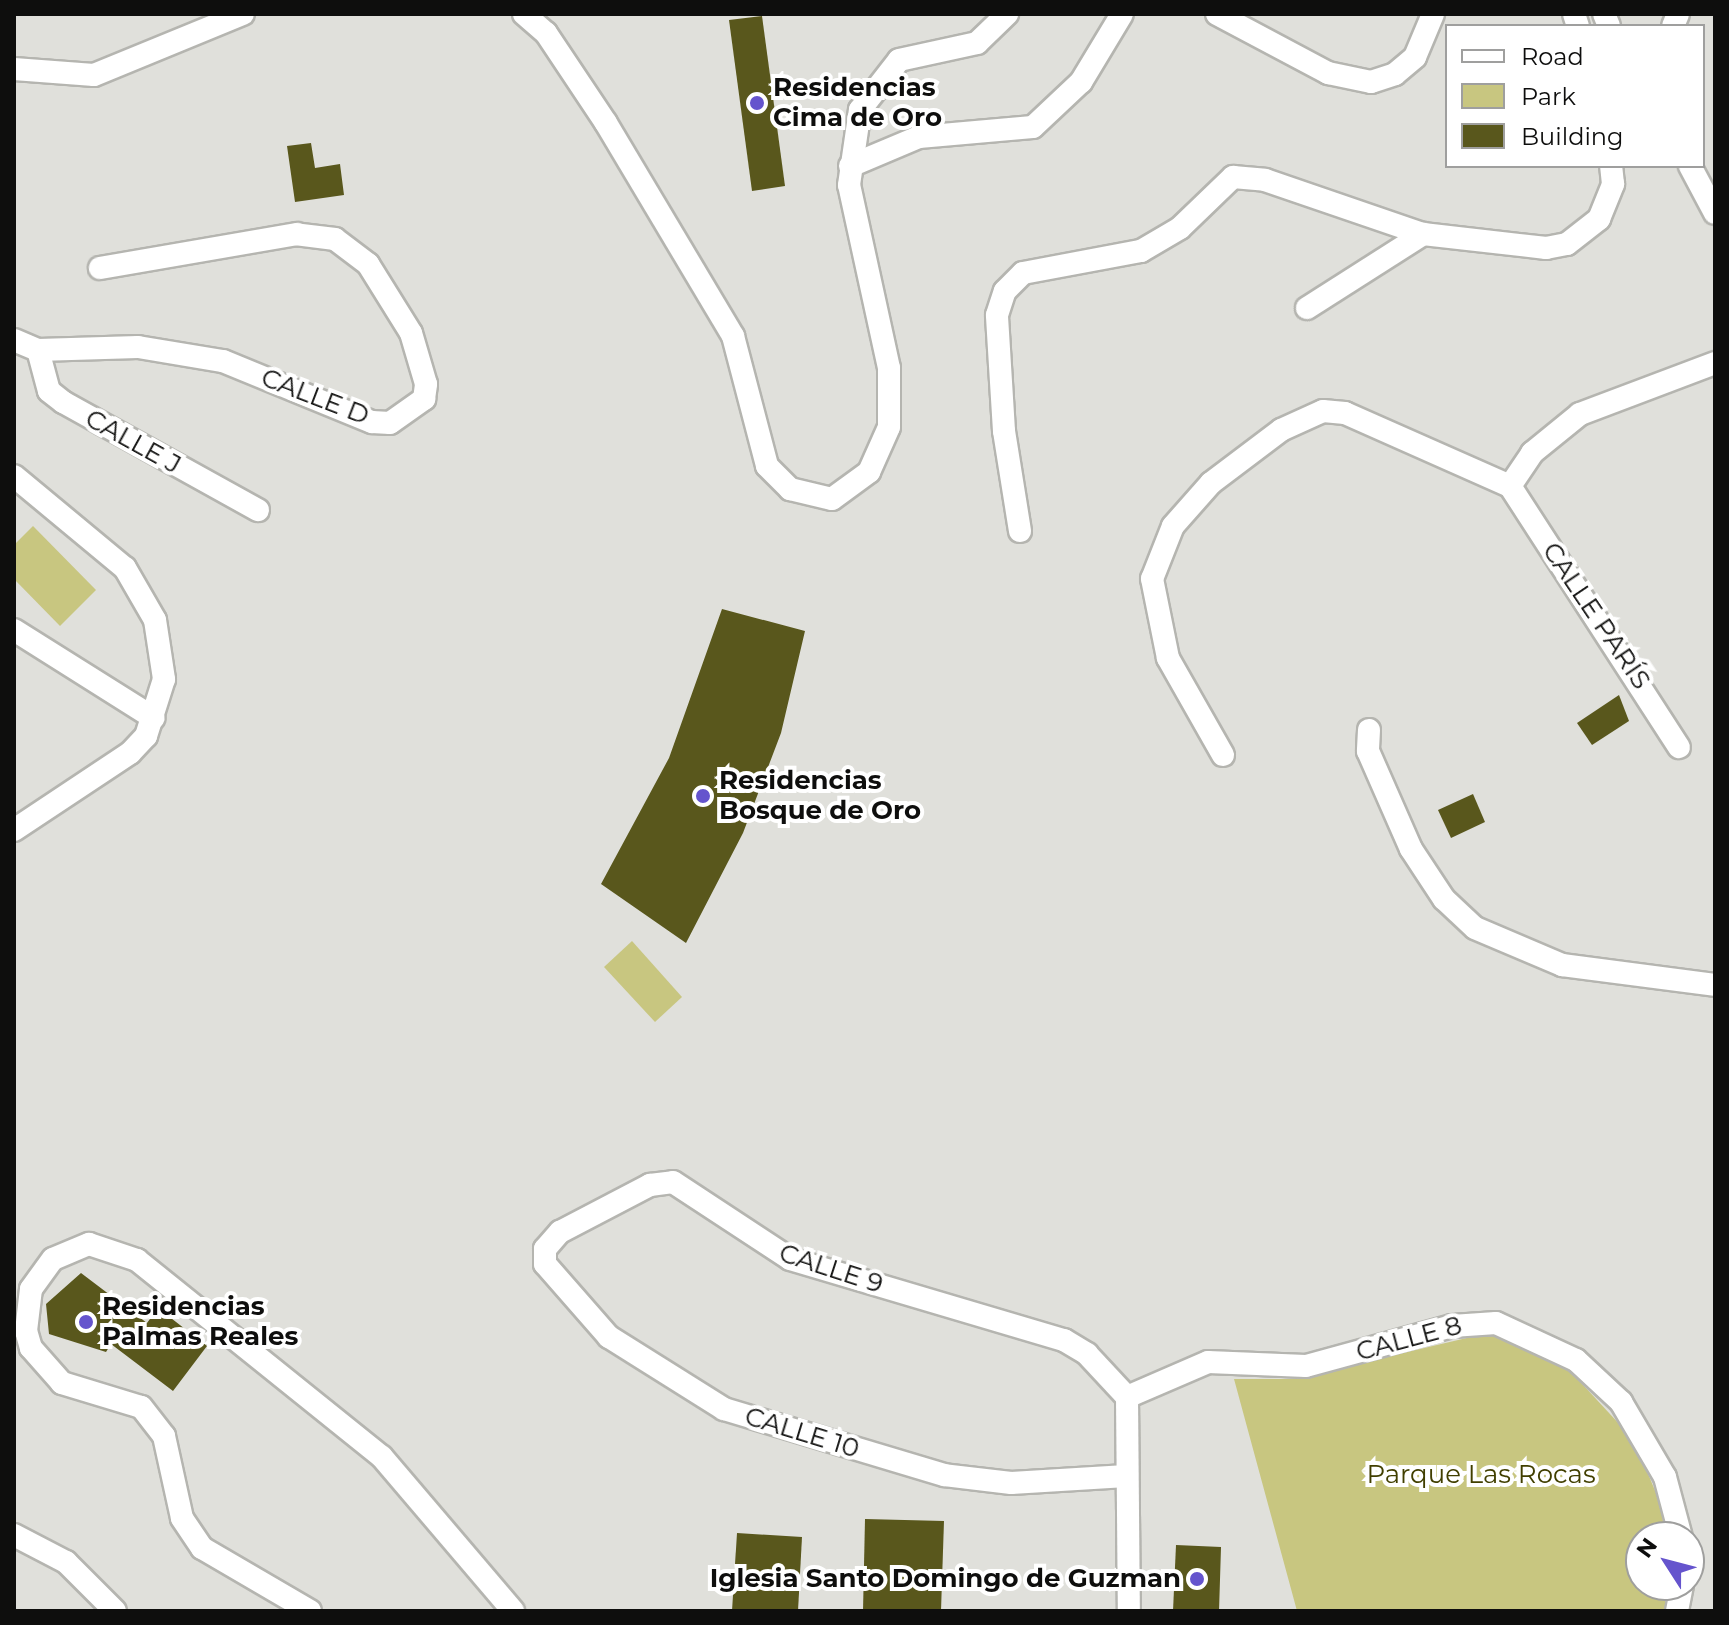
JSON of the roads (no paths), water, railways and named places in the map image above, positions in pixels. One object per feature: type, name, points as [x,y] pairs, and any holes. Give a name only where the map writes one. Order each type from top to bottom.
[{"type":"street","points":[[14,69],[94,75],[243,14]]},
{"type":"street","points":[[524,14],[546,33],[606,123],[733,336],[767,466],[790,489],[817,499],[832,499],[859,484],[878,458],[889,427],[889,368],[853,218],[850,166],[860,110],[883,74],[899,60],[977,43],[1007,14]]},
{"type":"street","points":[[850,166],[919,137],[1033,127],[1081,82],[1122,14]]},
{"type":"street","points":[[1217,14],[1328,73],[1371,82],[1395,74],[1415,57],[1433,14]]},
{"type":"street","points":[[1020,531],[1006,444],[997,315],[1005,291],[1023,273],[1141,251],[1180,228],[1233,177],[1265,180],[1423,234],[1526,249],[1567,244],[1599,219],[1613,184],[1611,168]]},
{"type":"street","points":[[1691,168],[1715,213]]},
{"type":"street","name":"CALLE D","points":[[14,340],[38,350],[138,347],[223,361],[372,422],[390,423],[424,399],[426,384],[411,333],[368,264],[335,239],[297,234],[100,268]]},
{"type":"street","points":[[1307,308],[1423,234]]},
{"type":"street","name":"CALLE J","points":[[38,350],[49,391],[63,402],[258,510]]},
{"type":"street","points":[[1223,755],[1164,648],[1152,579],[1173,526],[1211,483],[1281,430],[1323,411],[1345,413],[1510,486],[1532,453],[1580,414],[1715,363]]},
{"type":"street","points":[[14,476],[109,551],[149,604],[164,660],[154,718],[130,753],[14,830]]},
{"type":"street","name":"CALLE PARÍS","points":[[1510,486],[1679,747]]},
{"type":"street","points":[[14,630],[154,718]]},
{"type":"street","points":[[1369,730],[1368,751],[1411,849],[1444,899],[1475,928],[1562,965],[1715,985]]},
{"type":"street","name":"CALLE 9","points":[[545,1249],[560,1232],[650,1185],[673,1182],[790,1259],[1064,1340],[1087,1354],[1127,1397]]},
{"type":"street","points":[[310,1611],[202,1548],[182,1518],[164,1436],[141,1407],[62,1383],[31,1348],[26,1331],[31,1289],[53,1259],[89,1244],[137,1260],[372,1447],[513,1611]]},
{"type":"street","name":"CALLE 10","points":[[545,1249],[545,1264],[609,1337],[724,1409],[944,1475],[1011,1483],[1126,1476]]},
{"type":"street","name":"CALLE 8","points":[[1127,1397],[1208,1362],[1306,1366],[1452,1326],[1496,1323],[1557,1348],[1621,1402],[1665,1477],[1677,1521]]},
{"type":"street","points":[[1127,1397],[1129,1611]]},
{"type":"street","points":[[14,1535],[66,1562],[115,1611]]},
{"type":"place","name":"Residencias Cima de Oro","points":[[757,103]]},
{"type":"place","name":"Residencias Bosque de Oro","points":[[703,796]]},
{"type":"place","name":"Residencias Palmas Reales","points":[[86,1322]]},
{"type":"place","name":"Iglesia Santo Domingo de Guzman","points":[[1197,1579]]},
{"type":"park label","name":"Parque Las Rocas","points":[[1481,1475]]}]
